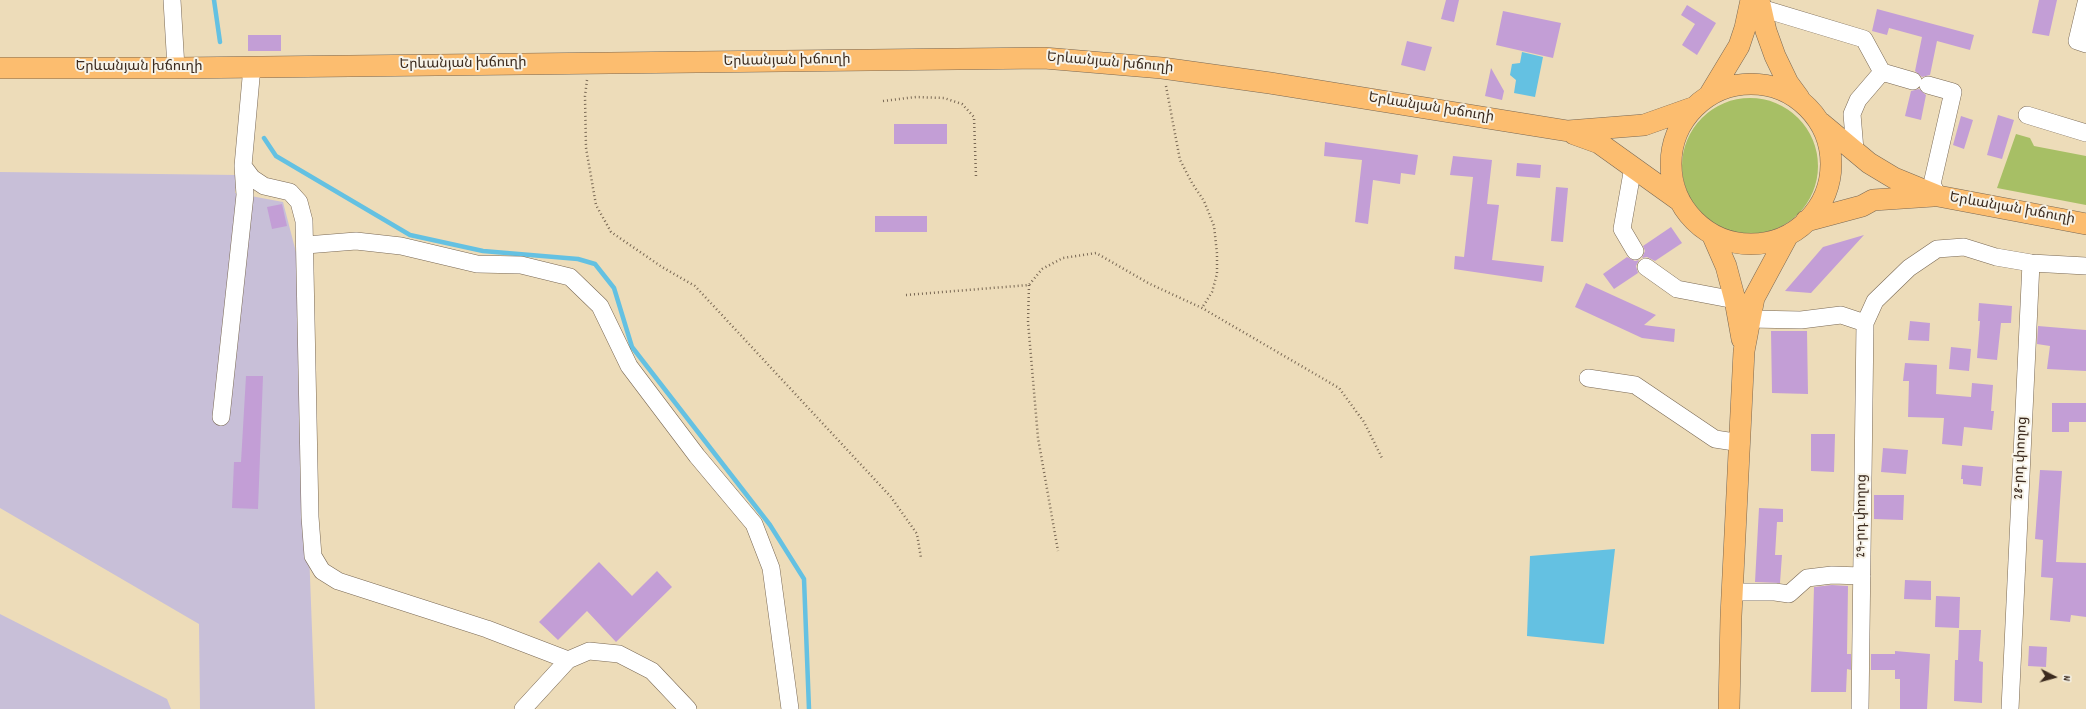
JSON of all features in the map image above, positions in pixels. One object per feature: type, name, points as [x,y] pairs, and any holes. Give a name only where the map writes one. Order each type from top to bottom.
[{"type":"main road","points":[[1710,94],[1738,46],[1757,3]]},
{"type":"main road","points":[[1757,3],[1775,56],[1788,83],[1820,123],[1829,144],[1831,162],[1830,178],[1819,207],[1806,221],[1788,235],[1774,241],[1757,244],[1728,241],[1712,234],[1694,220],[1680,201],[1675,189],[1671,160],[1677,132],[1692,108],[1710,94],[1729,86],[1744,83],[1776,87],[1801,101]]},
{"type":"main road","name":"Երևանյան խճուղի","points":[[0,68],[176,68],[1044,58],[1162,68],[1270,83],[1568,131],[1599,143],[1680,201]]},
{"type":"main road","name":"Երևանյան խճուղի","points":[[1568,131],[1644,125],[1692,108]]},
{"type":"main road","name":"Երևանյան խճուղի","points":[[1820,123],[1855,150],[1868,163],[1894,178],[1938,196],[2086,224]]},
{"type":"main road","name":"Երևանյան խճուղի","points":[[1806,221],[1862,206],[1873,200],[1938,196]]},
{"type":"main road","points":[[1712,234],[1726,266],[1735,300],[1744,351]]},
{"type":"main road","points":[[1729,709],[1744,351],[1754,298],[1788,235]]},
{"type":"street","points":[[172,0],[176,68]]},
{"type":"street","points":[[1757,3],[1864,39],[1882,72],[1953,92],[1932,184],[1938,196]]},
{"type":"street","points":[[2086,4],[2077,41],[2086,44]]},
{"type":"street","points":[[221,417],[245,195],[243,166],[252,67]]},
{"type":"street","points":[[1855,150],[1852,114],[1858,100],[1882,72]]},
{"type":"street","points":[[2027,115],[2086,133]]},
{"type":"street","points":[[243,166],[252,178],[264,186],[290,192],[299,202],[304,221],[306,245],[311,539],[314,556],[322,571],[338,581],[486,629],[568,660]]},
{"type":"street","points":[[1633,167],[1622,229],[1635,251]]},
{"type":"street","points":[[306,245],[356,241],[401,246],[478,264],[521,265],[570,277],[600,306],[629,366],[697,456],[754,524],[771,568],[790,709]]},
{"type":"street","points":[[1750,319],[1801,320],[1841,315],[1865,323],[1875,301],[1910,268],[1937,249],[1964,247],[1996,256],[2031,263],[2086,266]]},
{"type":"street","name":"28-րդ փողոց","points":[[2010,709],[2031,263]]},
{"type":"street","points":[[1646,267],[1677,288],[1735,300]]},
{"type":"street","name":"29-րդ փողոց","points":[[1860,709],[1865,323]]},
{"type":"street","points":[[1588,378],[1635,384],[1715,439],[1741,443]]},
{"type":"street","points":[[1733,592],[1775,592],[1789,594],[1807,578],[1832,575],[1862,576]]},
{"type":"street","points":[[523,709],[568,660],[589,651],[619,654],[652,671],[688,709]]},
{"type":"path","points":[[589,64],[585,96],[586,148],[596,205],[611,232],[662,267],[695,286],[891,497],[917,534],[921,558]]},
{"type":"path","points":[[1162,68],[1180,160],[1192,183],[1204,201],[1214,226],[1217,253],[1217,274],[1212,292],[1202,308]]},
{"type":"path","points":[[883,101],[916,97],[944,98],[962,104],[974,117],[976,177]]},
{"type":"path","points":[[1058,551],[1038,438],[1028,322],[1030,285],[1042,269],[1063,258],[1096,253],[1150,284],[1202,308],[1339,388],[1364,422],[1382,458]]},
{"type":"path","points":[[906,295],[1030,285]]},
{"type":"shaded area","points":[[0,172],[237,175],[235,193],[283,202],[298,260],[315,709],[200,709],[199,624],[0,508]]},
{"type":"shaded area","points":[[0,614],[167,699],[171,709],[0,709]]},
{"type":"green space","points":[[1750,98],[1770,101],[1782,106],[1798,118],[1810,134],[1815,146],[1818,166],[1815,186],[1810,198],[1798,214],[1782,226],[1770,231],[1750,234],[1730,231],[1718,226],[1702,214],[1690,198],[1685,186],[1682,166],[1685,146],[1690,134],[1702,118],[1718,106],[1730,101]]},
{"type":"green space","points":[[2016,134],[2030,138],[2034,146],[2086,156],[2086,205],[1997,188]]},
{"type":"water","points":[[1522,52],[1543,57],[1535,97],[1514,93],[1516,80],[1510,75],[1512,64],[1520,63]]},
{"type":"water","points":[[1615,549],[1604,644],[1527,636],[1530,556]]},
{"type":"building","points":[[1446,0],[1459,0],[1454,22],[1441,19]]},
{"type":"building","points":[[2039,0],[2057,0],[2049,36],[2032,33]]},
{"type":"building","points":[[1687,5],[1716,23],[1697,55],[1682,45],[1695,24],[1681,15]]},
{"type":"building","points":[[1877,9],[1974,35],[1970,50],[1937,41],[1930,75],[1922,77],[1915,71],[1922,37],[1889,28],[1887,35],[1872,31]]},
{"type":"building","points":[[1503,11],[1561,23],[1553,58],[1496,45]]},
{"type":"building","points":[[248,35],[281,35],[281,51],[248,51]]},
{"type":"building","points":[[1407,41],[1432,47],[1425,71],[1401,65]]},
{"type":"building","points":[[1491,68],[1504,91],[1502,100],[1485,96]]},
{"type":"building","points":[[1919,89],[1926,95],[1921,120],[1905,116],[1911,91]]},
{"type":"building","points":[[1998,115],[2014,120],[2002,159],[1987,155]]},
{"type":"building","points":[[1961,116],[1973,120],[1964,149],[1953,145]]},
{"type":"building","points":[[894,124],[947,124],[947,144],[894,144]]},
{"type":"building","points":[[1325,142],[1418,155],[1415,175],[1401,173],[1400,184],[1373,180],[1368,224],[1355,222],[1362,160],[1324,156]]},
{"type":"building","points":[[1453,156],[1492,160],[1487,204],[1499,205],[1492,260],[1544,266],[1542,282],[1454,269],[1455,256],[1464,257],[1473,177],[1450,175]]},
{"type":"building","points":[[1517,163],[1541,165],[1540,178],[1516,176]]},
{"type":"building","points":[[1556,187],[1568,188],[1563,242],[1551,241]]},
{"type":"building","points":[[282,204],[287,226],[272,229],[267,207]]},
{"type":"building","points":[[875,216],[927,216],[927,232],[875,232]]},
{"type":"building","points":[[1671,227],[1682,243],[1655,261],[1647,257],[1642,258],[1645,251],[1643,246]]},
{"type":"building","points":[[1864,235],[1811,293],[1785,291],[1823,247]]},
{"type":"building","points":[[1627,257],[1635,261],[1639,260],[1636,266],[1638,273],[1614,289],[1603,274]]},
{"type":"building","points":[[1586,283],[1656,315],[1644,325],[1675,329],[1674,342],[1642,338],[1575,307]]},
{"type":"building","points":[[1979,303],[2012,306],[2011,323],[2001,323],[1997,360],[1977,358],[1980,321],[1978,321]]},
{"type":"building","points":[[1910,321],[1930,323],[1929,341],[1908,340]]},
{"type":"building","points":[[2038,326],[2086,330],[2086,371],[2047,369],[2050,346],[2037,344]]},
{"type":"building","points":[[1771,331],[1807,331],[1808,394],[1772,393]]},
{"type":"building","points":[[1951,347],[1971,349],[1969,371],[1949,369]]},
{"type":"building","points":[[1905,363],[1937,365],[1936,394],[1971,397],[1972,383],[1993,385],[1991,411],[1994,411],[1992,430],[1964,427],[1962,446],[1942,444],[1944,418],[1908,417],[1909,381],[1903,381]]},
{"type":"building","points":[[246,376],[263,376],[258,509],[232,508],[234,462],[241,462]]},
{"type":"building","points":[[2052,403],[2086,403],[2086,422],[2069,422],[2069,432],[2052,432]]},
{"type":"building","points":[[1811,434],[1835,434],[1834,472],[1811,471]]},
{"type":"building","points":[[1883,448],[1908,450],[1906,474],[1881,472]]},
{"type":"building","points":[[1962,465],[1983,467],[1981,486],[1963,484],[1963,479],[1961,479]]},
{"type":"building","points":[[2040,470],[2062,471],[2056,562],[2086,563],[2086,617],[2071,615],[2070,622],[2050,620],[2053,578],[2041,577],[2043,540],[2035,539]]},
{"type":"building","points":[[1874,495],[1904,495],[1903,520],[1874,519]]},
{"type":"building","points":[[1759,508],[1783,509],[1783,522],[1777,522],[1775,555],[1782,555],[1780,583],[1755,582]]},
{"type":"building","points":[[599,562],[632,596],[657,571],[672,587],[616,642],[587,611],[558,640],[539,622]]},
{"type":"building","points":[[1905,580],[1931,581],[1931,600],[1904,599]]},
{"type":"building","points":[[1832,585],[1848,586],[1847,654],[1851,654],[1851,670],[1847,669],[1846,692],[1811,692],[1814,587]]},
{"type":"building","points":[[1936,596],[1960,597],[1959,628],[1935,627]]},
{"type":"building","points":[[1959,630],[1981,630],[1979,661],[1983,662],[1982,703],[1954,701],[1955,660],[1958,660]]},
{"type":"building","points":[[2029,646],[2047,647],[2046,667],[2028,666]]},
{"type":"building","points":[[1895,651],[1930,654],[1927,709],[1900,709],[1900,679],[1895,679],[1895,670],[1871,670],[1871,654],[1895,654]]},
{"type":"waterway","points":[[214,0],[220,42]]},
{"type":"waterway","points":[[264,138],[276,156],[410,235],[483,251],[578,259],[595,264],[614,288],[632,347],[770,525],[804,579],[809,709]]}]
